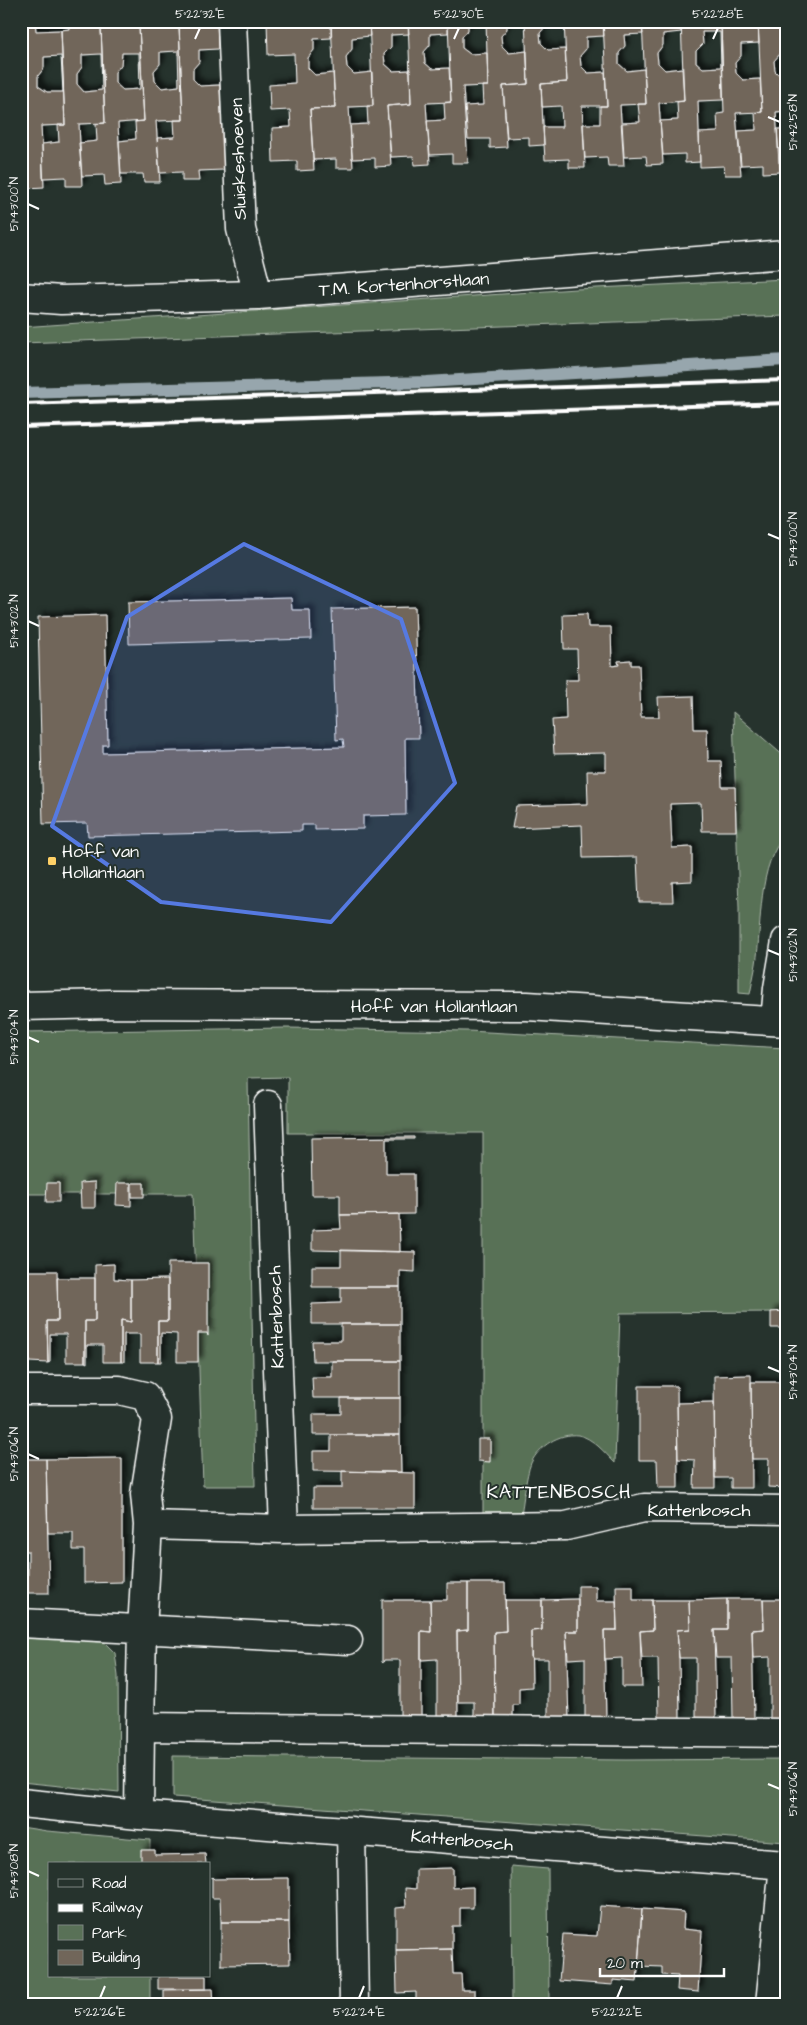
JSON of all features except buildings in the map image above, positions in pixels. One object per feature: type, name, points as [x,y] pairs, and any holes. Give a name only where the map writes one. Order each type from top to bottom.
[{"type":"street","name":"Sluiskeshoeven","points":[[232,21],[241,229],[258,295]]},
{"type":"street","name":"T.M. Kortenhorstlaan","points":[[21,297],[61,300],[258,295],[786,254]]},
{"type":"street","points":[[781,1021],[778,988],[786,941]]},
{"type":"street","name":"Hoff van Hollantlaan","points":[[21,1006],[121,1004],[527,1006],[781,1021]]},
{"type":"street","name":"Kattenbosch","points":[[268,1105],[284,1529]]},
{"type":"street","points":[[21,1390],[119,1390],[145,1396],[157,1419],[145,1494],[148,1525],[142,1630],[139,1815]]},
{"type":"street","name":"Kattenbosch","points":[[148,1525],[284,1529],[566,1526],[644,1508],[786,1510]]},
{"type":"street","points":[[21,1623],[348,1640]]},
{"type":"street","points":[[140,1727],[786,1733]]},
{"type":"street","name":"Kattenbosch","points":[[21,1803],[139,1815],[785,1865]]},
{"type":"street","points":[[351,1831],[354,2004]]},
{"type":"street","points":[[770,2004],[785,1865]]},
{"type":"highlighted area","points":[[244,544],[401,619],[455,783],[331,922],[161,902],[52,826],[127,617]]},
{"type":"green space","points":[[786,279],[786,316],[21,343],[21,327],[576,289]]},
{"type":"green space","points":[[733,712],[786,758],[786,835],[777,847],[765,878],[758,949],[750,994],[739,993],[739,909]]},
{"type":"green space","points":[[287,1028],[468,1031],[786,1048],[786,1312],[620,1313],[615,1463],[598,1446],[583,1436],[571,1435],[557,1438],[544,1446],[531,1463],[521,1517],[483,1516],[483,1133],[288,1133],[288,1077],[248,1078],[255,1486],[203,1486],[193,1194],[21,1194],[21,1032]]},
{"type":"green space","points":[[74,1635],[104,1642],[115,1653],[118,1676],[119,1792],[21,1782],[21,1636]]},
{"type":"green space","points":[[173,1756],[626,1760],[786,1759],[786,1842],[173,1797]]},
{"type":"green space","points":[[21,1827],[150,1840],[150,1862],[48,1862],[48,1978],[150,1978],[150,2004],[21,2004]]},
{"type":"green space","points":[[511,1866],[548,1869],[549,2004],[512,2004]]},
{"type":"waterway","points":[[21,393],[427,382],[786,360]]},
{"type":"railway","points":[[21,404],[786,380]]},
{"type":"railway","points":[[21,427],[786,403]]},
{"type":"place","name":"Hoff van Hollantlaan","points":[[52,861]]},
{"type":"district","name":"KATTENBOSCH","points":[[559,1491]]}]
